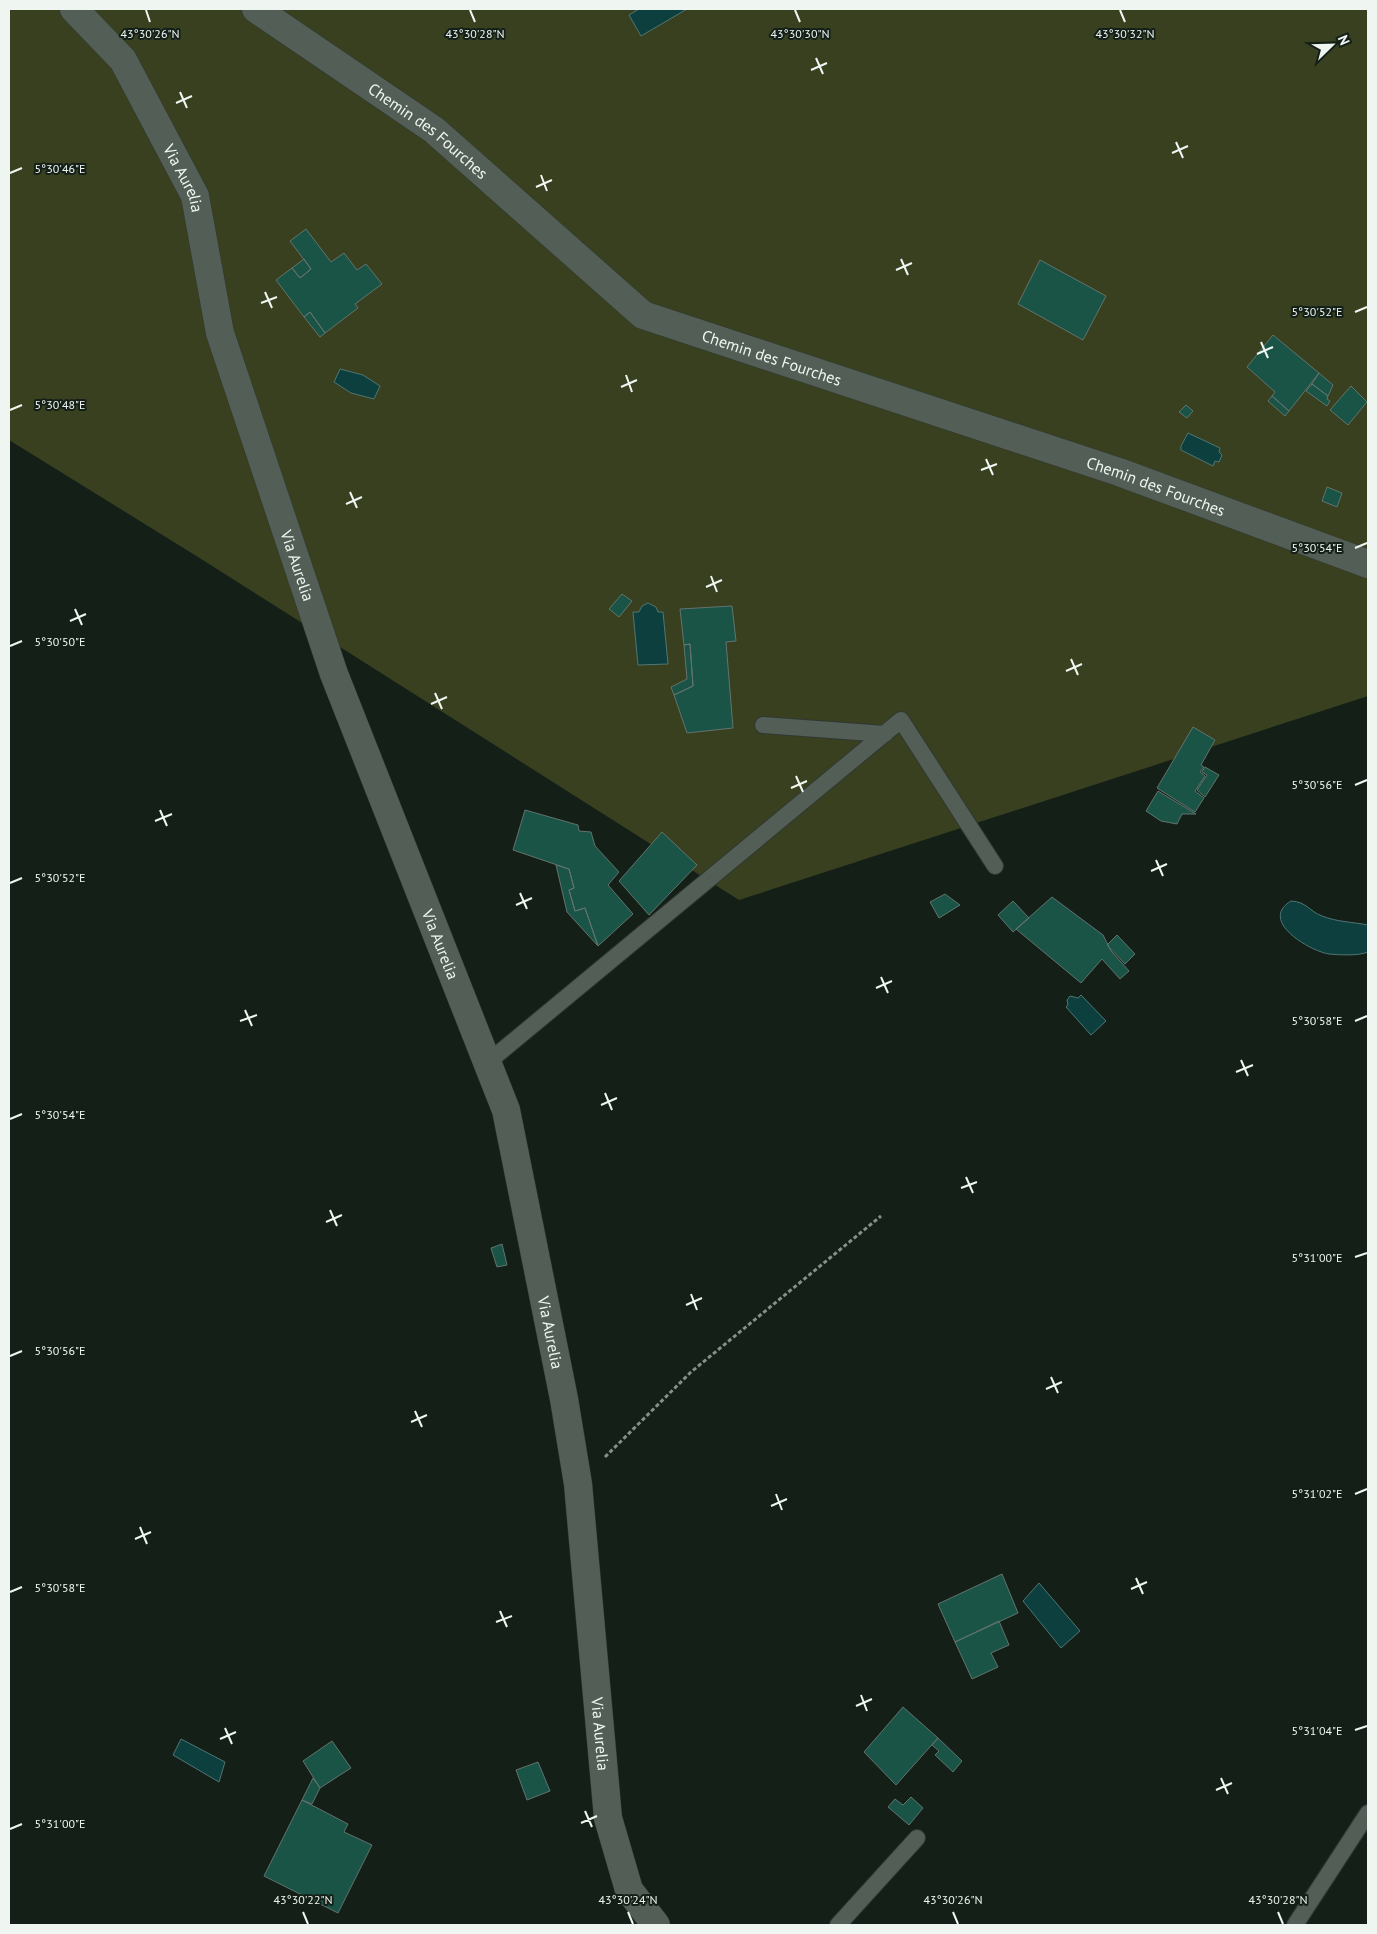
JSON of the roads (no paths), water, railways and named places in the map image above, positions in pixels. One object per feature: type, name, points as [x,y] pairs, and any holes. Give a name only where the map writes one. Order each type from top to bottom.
[{"type":"street","name":"Via Aurelia","points":[[74,9],[123,60],[194,196],[220,333],[334,674],[506,1110],[564,1399],[578,1484],[608,1818],[629,1890],[656,1925]]},
{"type":"street","name":"Chemin des Fourches","points":[[256,9],[434,130],[643,315],[1119,472],[1368,564]]},
{"type":"lane","points":[[487,1063],[901,720],[995,866]]},
{"type":"lane","points":[[763,724],[885,734]]},
{"type":"lane","points":[[1295,1925],[1368,1813]]},
{"type":"lane","points":[[838,1925],[917,1838]]},
{"type":"water","points":[[639,9],[687,9],[641,36],[629,15]]},
{"type":"water","points":[[340,369],[363,375],[380,386],[374,399],[351,393],[334,382]]},
{"type":"water","points":[[1188,433],[1220,448],[1219,452],[1222,455],[1219,462],[1215,461],[1213,466],[1181,450],[1181,446]]},
{"type":"water","points":[[648,603],[656,607],[658,612],[663,612],[668,664],[638,665],[633,612],[639,612],[642,606]]},
{"type":"water","points":[[1291,901],[1301,903],[1328,918],[1368,925],[1368,952],[1354,955],[1329,954],[1300,941],[1290,934],[1280,917],[1282,909]]},
{"type":"water","points":[[1081,995],[1106,1021],[1091,1035],[1066,1007],[1070,996],[1078,998]]},
{"type":"water","points":[[1039,1583],[1080,1631],[1061,1648],[1023,1601]]},
{"type":"water","points":[[181,1739],[225,1762],[219,1782],[173,1755]]}]
